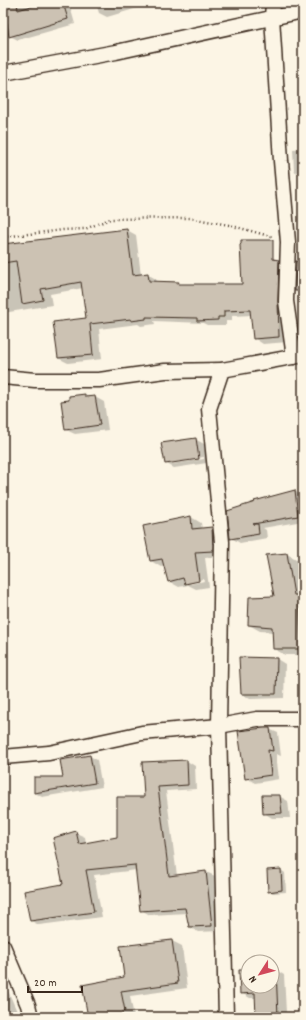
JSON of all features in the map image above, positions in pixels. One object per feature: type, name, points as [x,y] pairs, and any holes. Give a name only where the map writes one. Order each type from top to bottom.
[{"type":"street","points":[[3,377],[35,380],[99,380],[165,371],[222,370],[298,356],[286,301],[288,242],[272,17],[273,3]]},
{"type":"street","points":[[3,78],[38,68],[9,72],[116,52],[303,11]]},
{"type":"street","points":[[222,370],[208,409],[222,542],[219,726],[226,1017]]},
{"type":"street","points":[[3,757],[49,753],[142,734],[219,726],[257,719],[303,719]]},
{"type":"street","points":[[3,946],[28,1005],[31,1017]]},
{"type":"path","points":[[3,237],[85,229],[110,219],[190,218],[256,231],[288,242]]},
{"type":"building","points":[[3,3],[17,3],[18,10],[42,3],[63,3],[68,19],[9,37],[7,23],[3,23]]},
{"type":"building","points":[[127,229],[133,275],[148,273],[149,281],[179,282],[178,284],[242,284],[241,240],[273,240],[273,259],[279,260],[279,337],[253,339],[250,310],[224,311],[224,317],[218,317],[218,320],[197,321],[197,318],[146,317],[146,319],[131,321],[131,319],[90,324],[93,355],[58,358],[53,322],[86,318],[81,282],[41,289],[43,300],[22,304],[16,261],[3,263],[3,244]]},
{"type":"building","points":[[296,261],[303,261],[303,291],[295,291]]},
{"type":"building","points":[[85,394],[85,397],[95,396],[100,425],[65,430],[61,401],[69,400],[69,396]]},
{"type":"building","points":[[196,438],[199,459],[165,464],[161,443]]},
{"type":"building","points":[[295,490],[298,516],[253,524],[258,524],[259,534],[230,539],[227,511],[255,502],[254,501]]},
{"type":"building","points":[[191,516],[192,529],[212,527],[213,551],[195,552],[199,581],[185,584],[183,578],[168,582],[162,559],[150,561],[143,526]]},
{"type":"building","points":[[287,553],[294,595],[299,595],[301,649],[273,649],[272,627],[248,625],[249,597],[274,596],[266,555]]},
{"type":"building","points":[[239,657],[277,658],[276,694],[241,694]]},
{"type":"building","points":[[270,728],[273,751],[268,750],[271,775],[245,779],[238,731]]},
{"type":"building","points":[[90,755],[95,783],[34,793],[34,777],[63,777],[60,760]]},
{"type":"building","points":[[187,760],[188,785],[158,787],[169,876],[206,871],[212,926],[189,927],[185,908],[140,911],[135,865],[86,870],[94,912],[30,921],[24,891],[63,884],[53,838],[76,831],[79,844],[117,837],[117,797],[144,797],[142,762]]},
{"type":"building","points":[[262,795],[280,795],[282,813],[263,814]]},
{"type":"building","points":[[281,869],[282,890],[268,892],[267,870]]},
{"type":"building","points":[[172,940],[178,983],[121,991],[125,1011],[122,1012],[122,1017],[88,1017],[82,985],[124,977],[120,946]]},
{"type":"building","points":[[239,970],[240,970],[240,994]]},
{"type":"building","points":[[255,994],[277,994],[278,1017],[256,1017]]}]
